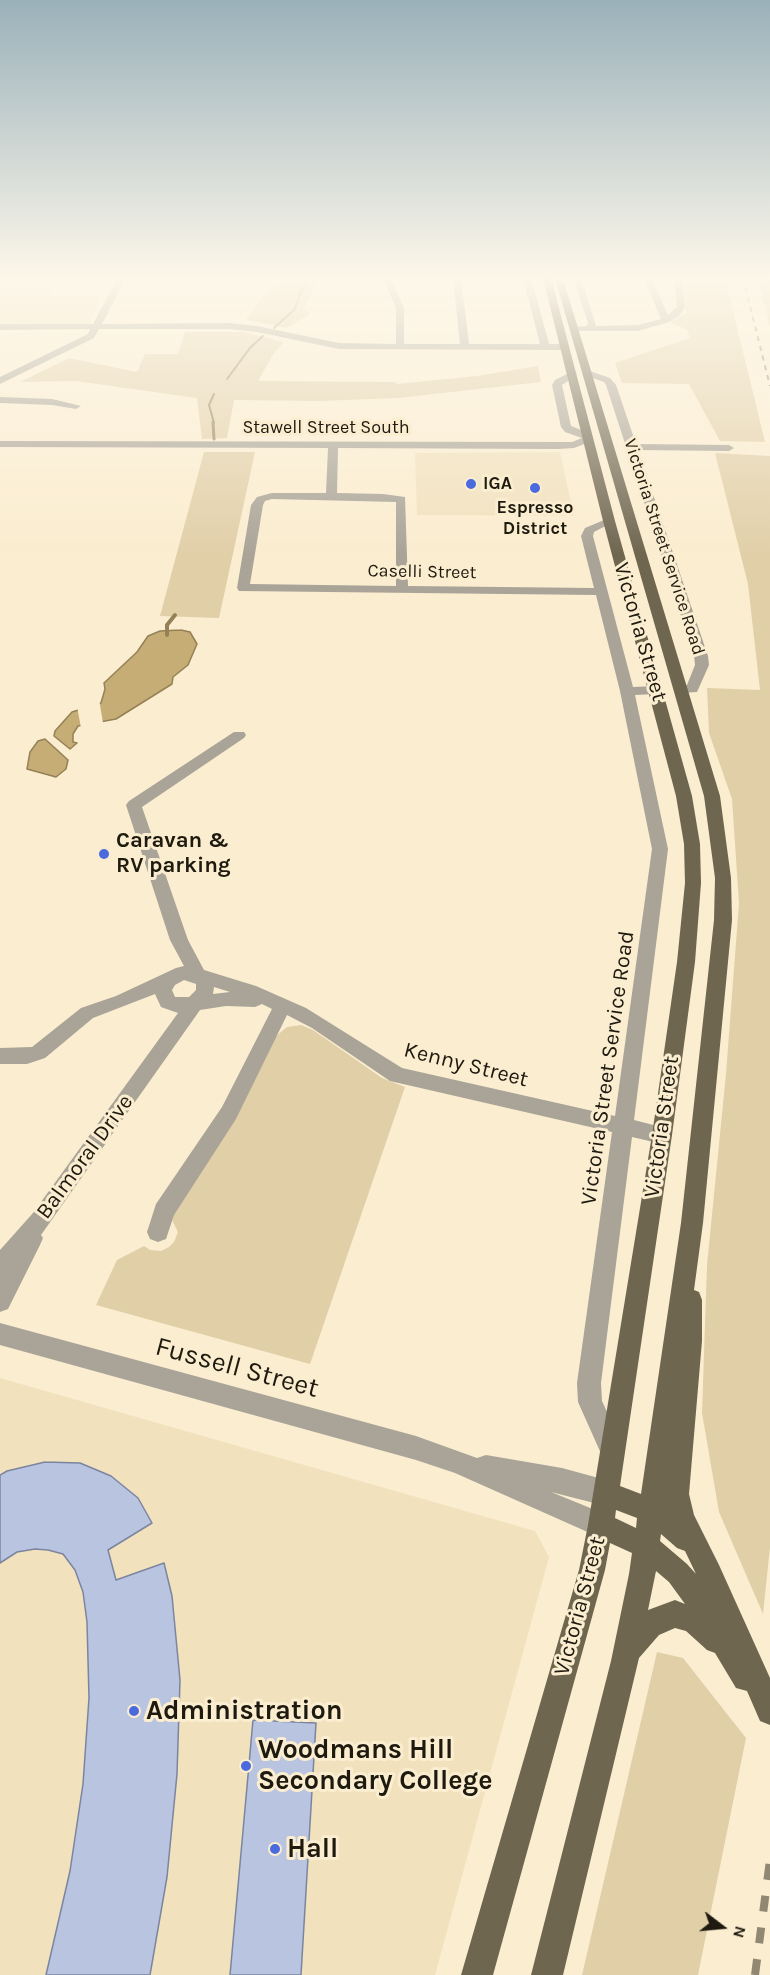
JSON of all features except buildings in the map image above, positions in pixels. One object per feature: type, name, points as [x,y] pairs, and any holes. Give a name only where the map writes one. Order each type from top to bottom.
[{"type":"main road","name":"Victoria Street","points":[[547,1975],[625,1660],[646,1546],[692,1223],[723,920],[723,878],[712,796],[681,689],[593,441],[571,370]]},
{"type":"main road","name":"Victoria Street","points":[[477,1975],[592,1570],[601,1525],[662,1135],[686,962],[693,872],[689,819],[609,521],[593,441],[587,373]]},
{"type":"main road","points":[[656,690],[681,689]]},
{"type":"main road","points":[[692,1223],[690,1341],[675,1494],[679,1512],[714,1583],[770,1712]]},
{"type":"main road","points":[[606,1493],[651,1511],[673,1526],[690,1542],[714,1583]]},
{"type":"main road","points":[[601,1525],[646,1546],[689,1585],[708,1613],[730,1655],[770,1712]]},
{"type":"main road","points":[[625,1660],[630,1646],[642,1631],[661,1618],[675,1614],[699,1623],[730,1655]]},
{"type":"street","points":[[0,381],[22,370]]},
{"type":"street","name":"Victoria Street Service Road","points":[[587,373],[610,383],[702,661],[692,689],[681,689]]},
{"type":"street","name":"Victoria Street Service Road","points":[[572,375],[558,382],[557,385],[566,427],[593,441]]},
{"type":"street","points":[[0,400],[52,402],[76,406]]},
{"type":"street","name":"Stawell Street South","points":[[0,444],[507,446],[593,441]]},
{"type":"street","points":[[333,445],[331,497],[401,499],[402,590]]},
{"type":"street","points":[[632,447],[729,448]]},
{"type":"street","name":"Caselli Street","points":[[331,497],[272,496],[261,499],[257,505],[243,588],[601,591]]},
{"type":"street","name":"Victoria Street Service Road","points":[[609,521],[591,528],[587,533],[627,691],[660,849],[589,1383],[590,1402],[612,1449]]},
{"type":"street","points":[[627,691],[656,690]]},
{"type":"street","points":[[122,1001],[168,1002],[179,1006],[195,1003],[206,989],[206,984],[179,940],[134,805],[239,735]]},
{"type":"street","points":[[168,1002],[163,990],[177,958],[179,940]]},
{"type":"street","points":[[0,1056],[27,1056],[38,1053],[83,1015],[122,1001],[182,973],[199,976]]},
{"type":"street","name":"Kenny Street","points":[[199,976],[250,991],[319,1023],[397,1075],[662,1135]]},
{"type":"street","name":"Kenny Street","points":[[195,1003],[235,999],[279,1004]]},
{"type":"street","name":"Balmoral Drive","points":[[166,1045],[171,1022],[168,1002]]},
{"type":"street","name":"Balmoral Drive","points":[[0,1266],[41,1220],[195,1003]]},
{"type":"street","points":[[158,1232],[164,1211],[229,1113],[279,1004]]},
{"type":"street","points":[[0,1301],[41,1220]]},
{"type":"street","name":"Fussell Street","points":[[0,1334],[416,1448],[458,1462],[544,1502],[601,1525]]},
{"type":"street","name":"Fussell Street","points":[[458,1462],[562,1481],[606,1493]]},
{"type":"shaded area","points":[[44,370],[137,372],[138,370],[264,370],[258,381],[396,382],[397,384],[513,370],[539,370],[541,382],[398,398],[320,401],[234,400],[227,438],[202,439],[197,398],[76,381],[20,382]]},
{"type":"shaded area","points":[[618,370],[747,370],[765,442],[720,441],[689,384],[622,383]]},
{"type":"shaded area","points":[[204,452],[255,452],[219,618],[160,616]]},
{"type":"shaded area","points":[[560,452],[574,516],[417,515],[415,453]]},
{"type":"shaded area","points":[[715,453],[770,456],[770,1547],[763,1614],[719,1512],[702,1413],[707,1265],[726,1074],[739,903],[732,799],[709,733],[707,688],[760,690],[748,584]]},
{"type":"shaded area","points":[[160,631],[190,632],[197,644],[188,665],[173,677],[172,684],[116,719],[78,726],[73,734],[73,742],[77,743],[70,749],[54,736],[55,731],[72,712],[101,703],[105,689],[104,683],[137,652],[148,636]]},
{"type":"shaded area","points":[[45,739],[68,760],[66,769],[56,777],[27,769],[30,752],[38,741]]},
{"type":"shaded area","points":[[301,1025],[313,1030],[382,1078],[405,1087],[310,1364],[96,1305],[117,1260],[144,1246],[150,1250],[161,1251],[174,1242],[178,1232],[172,1220],[173,1213],[234,1121],[275,1037],[287,1027]]},
{"type":"shaded area","name":"Woodmans Hill Secondary College","points":[[0,1378],[535,1531],[549,1557],[435,1975],[0,1975]]},
{"type":"shaded area","points":[[657,1652],[683,1658],[746,1738],[698,1975],[582,1975]]},
{"type":"pier","points":[[99,699],[103,723],[81,728],[77,706]]},
{"type":"waterway","points":[[227,379],[234,370]]},
{"type":"waterway","points":[[214,394],[209,405],[214,423]]},
{"type":"waterway","points":[[213,422],[214,439]]},
{"type":"waterway","points":[[167,635],[167,625],[175,615]]},
{"type":"railway","points":[[766,370],[770,386]]},
{"type":"railway","points":[[755,1975],[770,1860]]},
{"type":"place","name":"IGA","points":[[471,484]]},
{"type":"place","name":"Espresso District","points":[[535,488]]},
{"type":"place","name":"Caravan & RV parking","points":[[104,854]]},
{"type":"place","name":"Administration","points":[[134,1711]]},
{"type":"place","name":"Woodmans Hill Secondary College","points":[[246,1766]]},
{"type":"place","name":"Hall","points":[[275,1849]]}]
